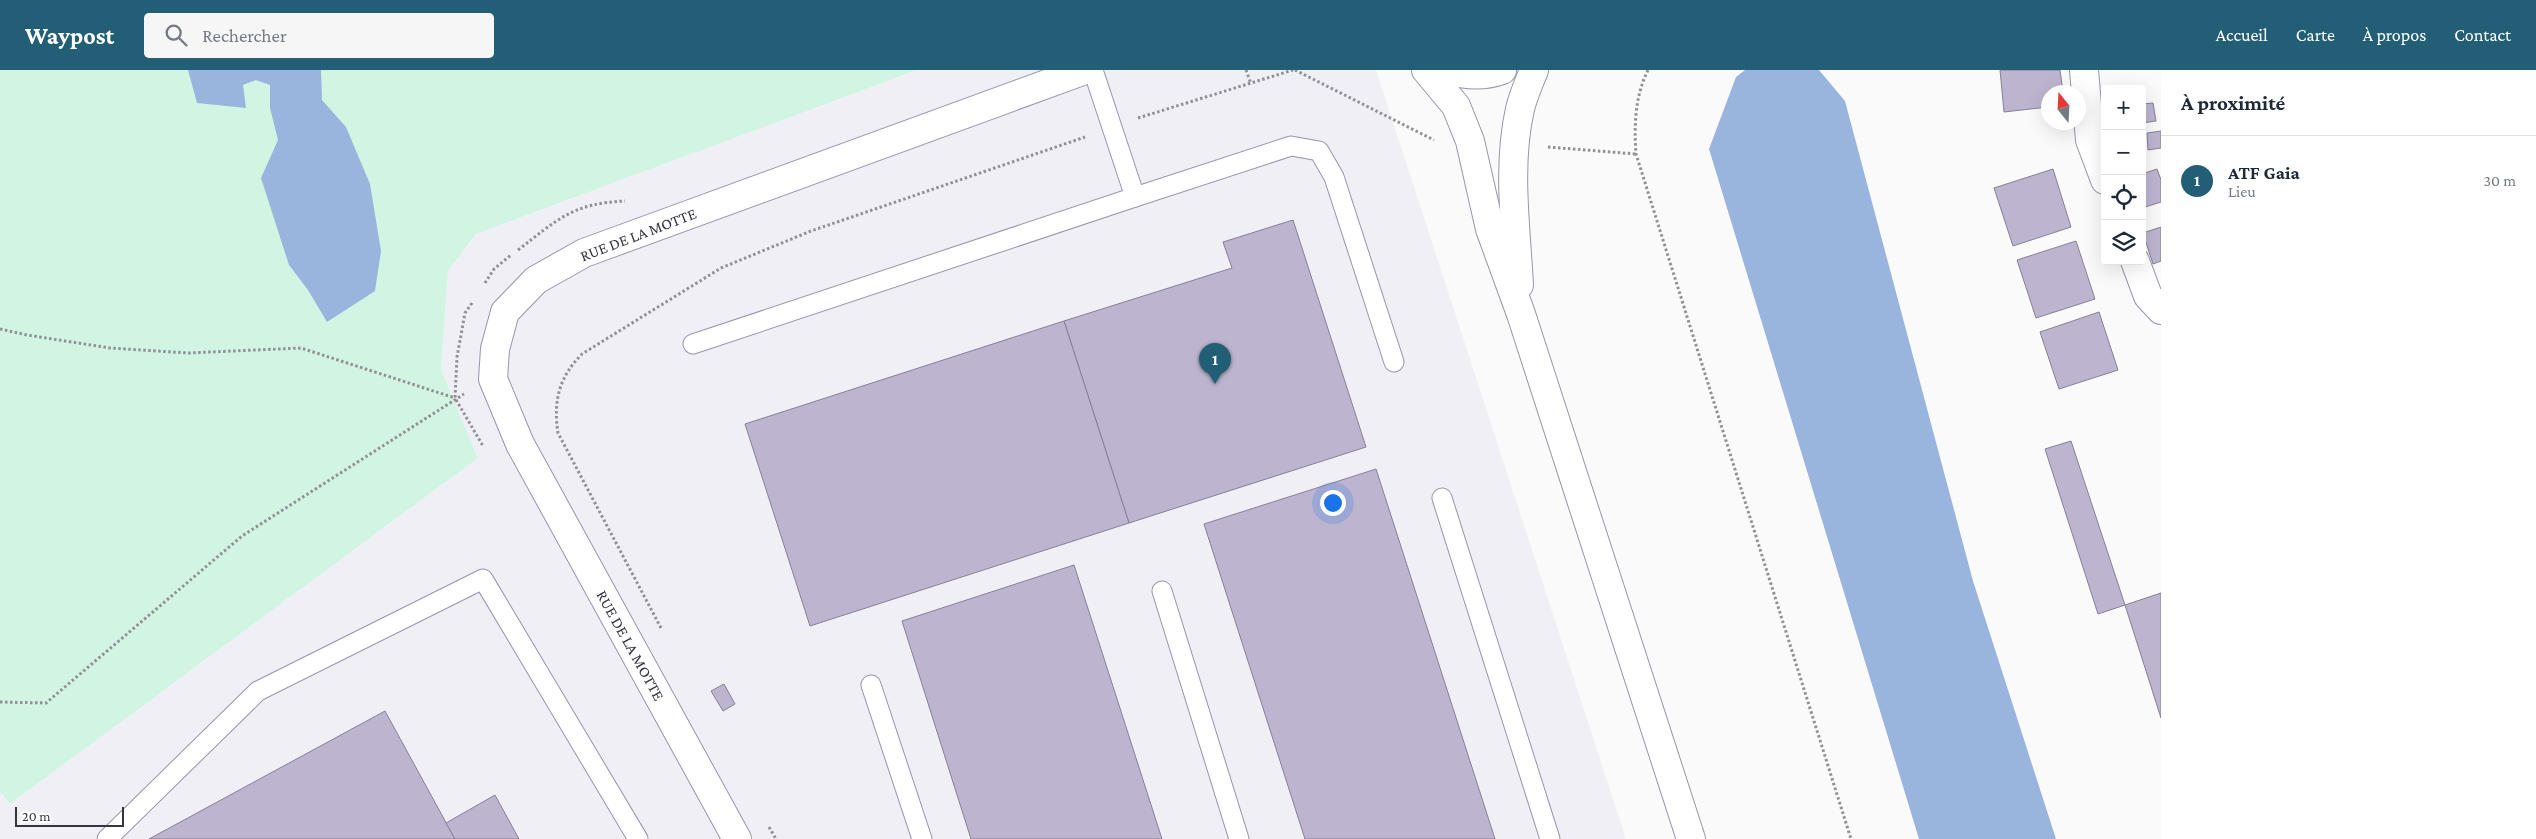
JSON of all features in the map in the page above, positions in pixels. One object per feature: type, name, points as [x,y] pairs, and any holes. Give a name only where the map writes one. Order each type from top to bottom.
[{"type":"street","name":"RUE DE LA MOTTE","points":[[737,839],[520,444],[493,380],[495,349],[505,312],[536,280],[584,253],[1085,70]]},
{"type":"street","points":[[1426,70],[1456,106],[1470,141],[1490,229],[1521,314],[1690,839]]},
{"type":"street","points":[[1446,70],[1465,75],[1495,73],[1502,70]]},
{"type":"street","points":[[1521,314],[1514,145],[1520,108],[1534,70]]},
{"type":"street","points":[[2084,70],[2090,140],[2103,175]]},
{"type":"street","points":[[2136,265],[2148,296],[2161,310]]},
{"type":"lane","points":[[1093,70],[1135,198]]},
{"type":"lane","points":[[693,344],[1292,146],[1319,151],[1334,177],[1394,362]]},
{"type":"lane","points":[[1442,498],[1550,839]]},
{"type":"lane","points":[[107,839],[258,691],[483,580],[638,839]]},
{"type":"lane","points":[[1162,591],[1239,839]]},
{"type":"lane","points":[[871,685],[922,839]]},
{"type":"path","points":[[1246,70],[1251,84]]},
{"type":"path","points":[[663,631],[558,433],[557,403],[560,386],[568,367],[582,354],[721,268],[811,231],[1113,127],[1294,70],[1446,147],[1470,141]]},
{"type":"path","points":[[1648,70],[1640,89],[1636,108],[1636,154],[1851,839]]},
{"type":"path","points":[[1514,145],[1636,154]]},
{"type":"path","points":[[0,329],[110,348],[169,352],[188,353],[301,348],[455,398],[486,452]]},
{"type":"path","points":[[0,702],[46,703],[242,536],[455,398]]},
{"type":"path","points":[[766,822],[776,839]]},
{"type":"shaded area","points":[[917,70],[1376,70],[1626,839],[0,839],[0,792],[10,804],[478,458],[441,370],[448,271],[476,234]]},
{"type":"green space","points":[[0,70],[917,70],[476,234],[448,271],[441,370],[478,458],[10,804],[0,792]]},
{"type":"water","points":[[188,70],[321,70],[322,100],[346,127],[370,184],[381,251],[375,291],[327,322],[308,290],[289,265],[261,178],[278,140],[270,108],[270,85],[256,80],[243,85],[246,108],[197,103]]},
{"type":"water","points":[[1745,70],[1819,70],[1845,101],[1973,581],[2056,839],[1919,839],[1709,149],[1736,77]]},
{"type":"building","points":[[2000,70],[2060,70],[2062,85],[2041,85],[2041,108],[2004,112]]},
{"type":"building","points":[[2153,103],[2156,121],[2146,122],[2146,104]]},
{"type":"building","points":[[2161,131],[2161,148],[2148,150],[2147,133]]},
{"type":"building","points":[[2053,169],[2071,227],[2013,246],[1994,188]]},
{"type":"building","points":[[2157,169],[2161,180],[2161,202],[2146,207],[2146,175],[2146,173]]},
{"type":"building","points":[[1293,220],[1366,447],[1129,523],[1064,321],[1232,268],[1223,242]]},
{"type":"building","points":[[2161,227],[2161,261],[2153,264],[2146,242],[2146,232]]},
{"type":"building","points":[[2076,241],[2095,299],[2036,318],[2017,260]]},
{"type":"building","points":[[2099,312],[2118,370],[2059,389],[2040,332]]},
{"type":"building","points":[[1064,321],[1129,523],[810,626],[745,424]]},
{"type":"building","points":[[2071,441],[2125,605],[2098,614],[2045,449]]},
{"type":"building","points":[[1376,469],[1495,839],[1305,839],[1204,524]]},
{"type":"building","points":[[1074,565],[1162,839],[971,839],[902,621]]},
{"type":"building","points":[[2161,593],[2161,718],[2125,605]]},
{"type":"building","points":[[724,684],[735,704],[723,711],[711,691]]},
{"type":"building","points":[[385,711],[455,839],[149,839]]},
{"type":"building","points":[[495,795],[519,839],[455,839],[446,823]]},
{"type":"place","name":"ATF Gaia","points":[[1215,384]]}]
